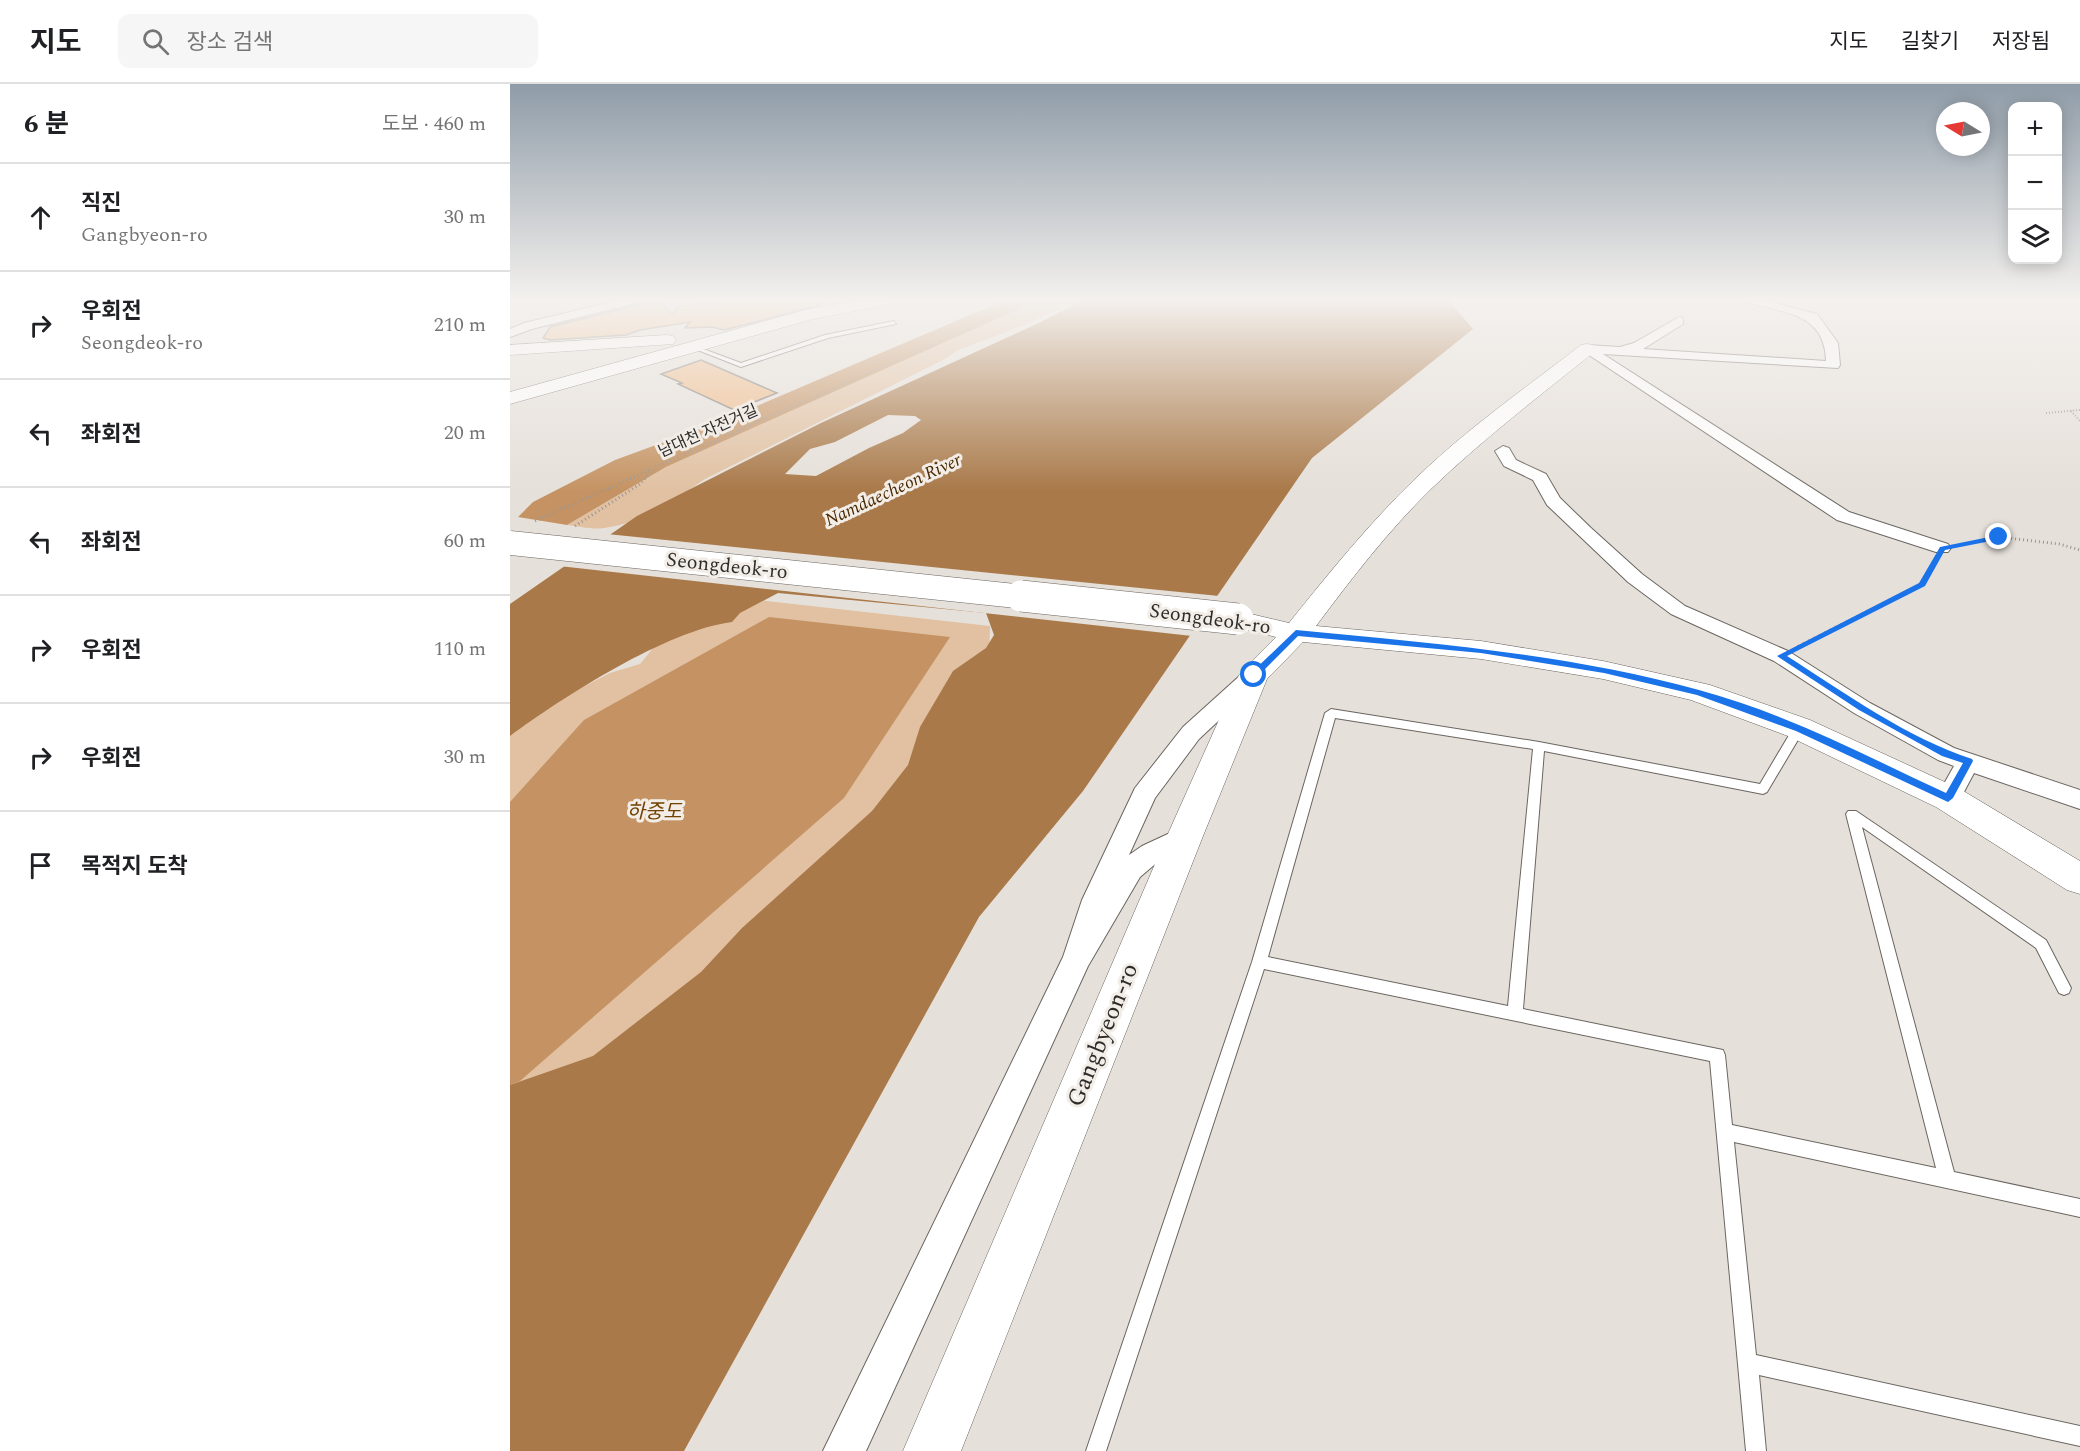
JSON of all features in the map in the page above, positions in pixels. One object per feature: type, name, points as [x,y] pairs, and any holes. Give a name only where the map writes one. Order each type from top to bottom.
[{"type":"street","points":[[510,398],[633,364]]},
{"type":"street","name":"Gangbyeon-ro","points":[[932,1451],[1185,836],[1254,675],[1296,633],[1361,549],[1422,485],[1476,436],[1568,364]]},
{"type":"street","points":[[1610,364],[1843,516],[1942,548]]},
{"type":"street","points":[[1814,364],[1833,364]]},
{"type":"street","points":[[1503,451],[1510,463],[1540,477],[1553,501],[1585,532],[1635,578],[1678,610],[1781,656],[1862,708],[1946,754],[2080,800]]},
{"type":"street","name":"Seongdeok-ro","points":[[510,543],[1239,619],[1296,633],[1481,650],[1604,670],[1699,692],[1799,728],[1948,798],[2080,879]]},
{"type":"street","points":[[1077,958],[1096,900],[1144,794],[1191,733],[1254,675]]},
{"type":"street","points":[[1948,798],[1969,761]]},
{"type":"street","points":[[844,1451],[1077,958],[1131,869],[1151,853],[1185,836]]},
{"type":"lane","points":[[1096,1451],[1259,962],[1331,713],[1539,746],[1763,789],[1799,728]]},
{"type":"lane","points":[[1515,1014],[1539,746]]},
{"type":"lane","points":[[1947,1179],[1852,814],[2042,944],[2064,988]]},
{"type":"lane","points":[[1259,962],[1717,1056],[1756,1451]]},
{"type":"lane","points":[[1725,1132],[2080,1208]]},
{"type":"lane","points":[[1748,1363],[2080,1436]]},
{"type":"path","name":"남대천 자전거길","points":[[531,524],[889,364]]},
{"type":"path","points":[[2046,413],[2080,410]]},
{"type":"path","points":[[2071,411],[2080,421]]},
{"type":"path","name":"남대천 자전거길","points":[[570,529],[640,484],[656,467]]},
{"type":"path","points":[[1781,656],[1922,585],[1942,548],[1999,537],[2059,544],[2080,550]]},
{"type":"green space","points":[[856,364],[897,364],[666,467],[567,525],[518,517],[533,502],[615,460],[724,420]]},
{"type":"green space","points":[[897,364],[935,364],[705,479],[645,516],[604,528],[567,525],[666,467]]},
{"type":"green space","name":"하중도","points":[[740,598],[990,626],[989,659],[866,853],[510,1119],[510,735],[540,709],[610,673],[640,664],[668,630]]},
{"type":"green space","name":"하중도","points":[[769,617],[950,637],[844,798],[520,1081],[510,1085],[510,802],[584,720]]},
{"type":"water","name":"Namdaecheon River","points":[[950,364],[1430,364],[1312,458],[1083,791],[979,917],[684,1451],[510,1451],[510,1085],[593,1056],[701,972],[742,928],[872,811],[908,765],[920,727],[953,671],[986,648],[994,635],[986,613],[778,593],[740,613],[732,622],[677,638],[616,667],[510,736],[510,604],[637,516],[821,423]],"holes":[[[888,415],[915,416],[921,420],[903,433],[816,476],[785,474],[810,449],[835,442]]]},
{"type":"pier","points":[[607,534],[1219,596],[1192,636],[559,566]]},
{"type":"building","points":[[690,364],[710,364],[777,393],[734,410],[661,374]]},
{"type":"route","points":[[1254,675],[1296,633],[1481,650],[1604,670],[1699,692],[1799,728],[1948,798],[1969,761],[1946,754],[1862,708],[1781,656],[1922,585],[1942,548],[1999,537]]}]
